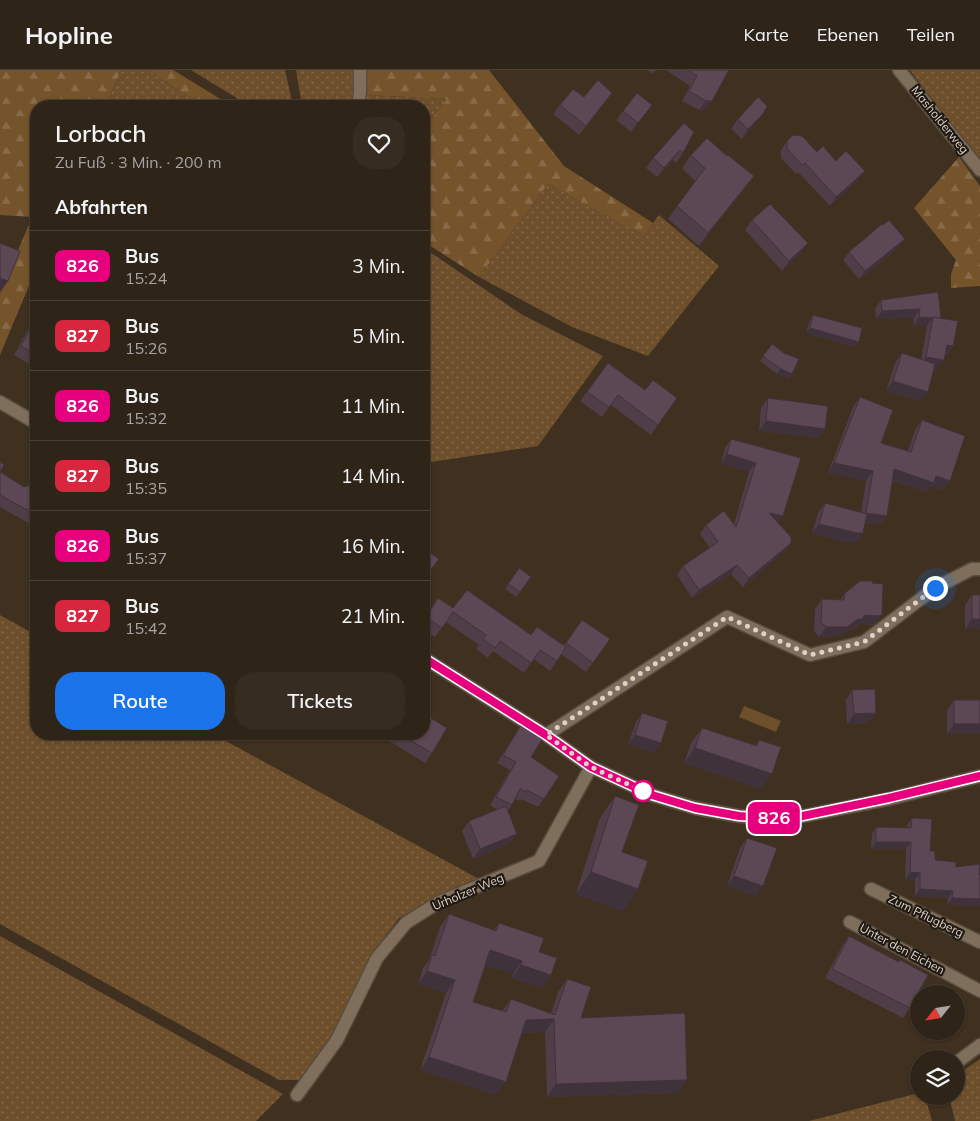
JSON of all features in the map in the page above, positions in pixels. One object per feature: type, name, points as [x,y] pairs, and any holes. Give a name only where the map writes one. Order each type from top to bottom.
[{"type":"street","points":[[359,100],[360,70]]},
{"type":"street","name":"Masholderweg","points":[[899,70],[980,170]]},
{"type":"street","points":[[0,402],[30,420]]},
{"type":"street","points":[[546,735],[727,617],[810,655],[864,642],[935,588],[972,569],[980,569]]},
{"type":"street","points":[[430,662],[546,735],[591,767],[652,795],[695,808],[739,816],[788,819],[889,798],[980,776]]},
{"type":"street","name":"Urholzer Weg","points":[[297,1095],[337,1040],[377,958],[406,923],[439,902],[539,861],[591,767]]},
{"type":"street","name":"Zum Pflugberg","points":[[871,889],[980,942]]},
{"type":"street","name":"Unter den Eichen","points":[[850,922],[980,991]]},
{"type":"street","points":[[965,1056],[980,1045]]},
{"type":"shaded area","points":[[121,70],[149,70],[193,100],[108,100]]},
{"type":"shaded area","points":[[191,70],[285,70],[292,100],[240,100]]},
{"type":"shaded area","points":[[296,70],[354,70],[354,100],[301,100]]},
{"type":"shaded area","points":[[910,70],[980,70],[980,159],[976,158]]},
{"type":"shaded area","points":[[365,95],[448,99],[430,122],[430,100],[365,100]]},
{"type":"shaded area","points":[[548,184],[645,234],[659,215],[719,266],[648,356],[572,327],[479,277]]},
{"type":"shaded area","points":[[430,252],[521,314],[603,356],[538,446],[430,462]]},
{"type":"shaded area","points":[[0,615],[30,632],[30,740],[224,740],[479,879],[399,918],[372,954],[332,1036],[301,1080],[279,1080],[0,924]]},
{"type":"shaded area","points":[[744,706],[781,721],[776,732],[739,717]]},
{"type":"shaded area","points":[[0,936],[283,1094],[256,1121],[0,1121]]},
{"type":"shaded area","points":[[980,1059],[980,1121],[955,1121],[951,1105],[965,1105],[965,1070]]},
{"type":"shaded area","points":[[910,1095],[910,1105],[928,1105],[932,1121],[809,1121]]},
{"type":"green space","points":[[0,70],[121,70],[108,100],[30,100],[30,217],[0,215]]},
{"type":"green space","points":[[149,70],[173,70],[222,100],[193,100]]},
{"type":"green space","points":[[364,70],[489,70],[564,166],[653,223],[645,235],[548,184],[479,277],[430,246],[430,122],[447,99],[365,95]]},
{"type":"green space","points":[[959,157],[980,186],[980,286],[951,288],[951,274],[956,260],[914,208]]},
{"type":"green space","points":[[30,222],[30,283],[0,355],[0,293]]},
{"type":"building","points":[[688,70],[729,70],[712,101],[706,101],[689,91],[697,76]]},
{"type":"building","points":[[598,80],[612,93],[586,126],[560,105],[573,89],[584,97]]},
{"type":"building","points":[[637,93],[652,105],[638,123],[623,111]]},
{"type":"building","points":[[758,97],[767,106],[763,114],[748,129],[738,119]]},
{"type":"building","points":[[684,123],[694,132],[683,153],[680,150],[664,168],[653,158]]},
{"type":"building","points":[[793,135],[802,136],[817,152],[823,146],[836,161],[846,151],[865,171],[836,197],[805,163],[802,165],[787,149],[787,141]]},
{"type":"building","points":[[707,138],[754,176],[708,233],[677,206],[705,168],[691,155]]},
{"type":"building","points":[[770,204],[808,243],[789,261],[752,220]]},
{"type":"building","points":[[889,220],[905,239],[865,271],[849,252]]},
{"type":"building","points":[[0,243],[20,251],[8,281],[0,278]]},
{"type":"building","points":[[938,292],[941,318],[919,317],[920,309],[882,311],[881,300]]},
{"type":"building","points":[[813,315],[862,328],[859,342],[810,328]]},
{"type":"building","points":[[933,317],[958,321],[953,346],[947,345],[944,360],[926,357]]},
{"type":"building","points":[[30,329],[30,351],[21,346]]},
{"type":"building","points":[[772,344],[784,353],[799,359],[792,374],[781,369],[763,356]]},
{"type":"building","points":[[902,353],[935,364],[928,392],[893,381]]},
{"type":"building","points":[[608,363],[645,390],[653,380],[677,398],[658,425],[618,395],[609,407],[587,392]]},
{"type":"building","points":[[860,397],[893,410],[881,443],[911,452],[922,420],[965,436],[950,481],[936,476],[934,483],[894,469],[887,516],[866,513],[873,471],[834,463]]},
{"type":"building","points":[[768,398],[828,406],[825,429],[766,421]]},
{"type":"building","points":[[731,439],[801,458],[783,516],[769,513],[791,537],[791,543],[749,578],[737,565],[699,590],[683,566],[718,542],[706,525],[724,511],[736,527],[756,463],[727,454]]},
{"type":"building","points":[[0,462],[4,465],[0,472]]},
{"type":"building","points":[[0,472],[24,487],[30,485],[30,512],[0,495]]},
{"type":"building","points":[[825,503],[867,514],[863,533],[819,524]]},
{"type":"building","points":[[430,553],[439,559],[430,571]]},
{"type":"building","points":[[519,568],[531,577],[520,592],[508,584]]},
{"type":"building","points":[[860,581],[872,581],[872,583],[883,584],[882,614],[880,616],[864,615],[863,619],[858,619],[847,627],[826,627],[821,622],[822,599],[844,600],[845,593]]},
{"type":"building","points":[[467,590],[531,635],[537,627],[566,647],[557,661],[540,650],[531,663],[500,641],[495,648],[483,639],[486,635],[453,612],[442,628],[430,620],[430,611],[438,598],[453,608]]},
{"type":"building","points":[[972,595],[980,595],[980,619],[972,619]]},
{"type":"building","points":[[582,620],[610,639],[593,663],[566,643]]},
{"type":"building","points":[[875,689],[876,713],[854,714],[852,690]]},
{"type":"building","points":[[954,700],[980,700],[980,724],[954,724]]},
{"type":"building","points":[[642,713],[668,721],[661,743],[635,735]]},
{"type":"building","points":[[430,718],[447,728],[432,753],[409,740],[430,740]]},
{"type":"building","points":[[521,725],[543,738],[531,757],[559,776],[544,799],[527,790],[526,792],[520,789],[512,805],[496,797],[516,762],[503,755]]},
{"type":"building","points":[[702,728],[757,746],[759,740],[781,747],[772,774],[695,748]]},
{"type":"building","points":[[615,796],[639,805],[622,852],[648,861],[638,889],[591,872]]},
{"type":"building","points":[[506,806],[517,834],[480,849],[469,821]]},
{"type":"building","points":[[912,818],[932,819],[930,851],[935,851],[935,860],[956,862],[956,867],[980,864],[980,899],[952,898],[953,891],[920,889],[920,873],[910,872],[911,842],[876,842],[876,827],[911,828]]},
{"type":"building","points":[[747,838],[777,848],[763,886],[734,876]]},
{"type":"building","points":[[449,914],[496,931],[499,923],[544,938],[539,952],[557,958],[551,975],[521,965],[522,961],[490,950],[473,1002],[506,1012],[511,999],[555,1015],[567,979],[591,987],[581,1018],[685,1013],[687,1080],[556,1084],[554,1019],[526,1020],[506,1082],[429,1057],[455,980],[427,971],[432,955],[435,956]]},
{"type":"building","points":[[849,936],[928,975],[923,985],[910,985],[910,1008],[832,969]]},
{"type":"bus line","name":"826","points":[[430,662],[546,735],[591,767],[652,795],[695,808],[739,816],[788,819],[889,798],[980,776]]},
{"type":"route","points":[[643,791],[591,767],[546,735],[727,617],[810,655],[864,642],[935,588]]}]
